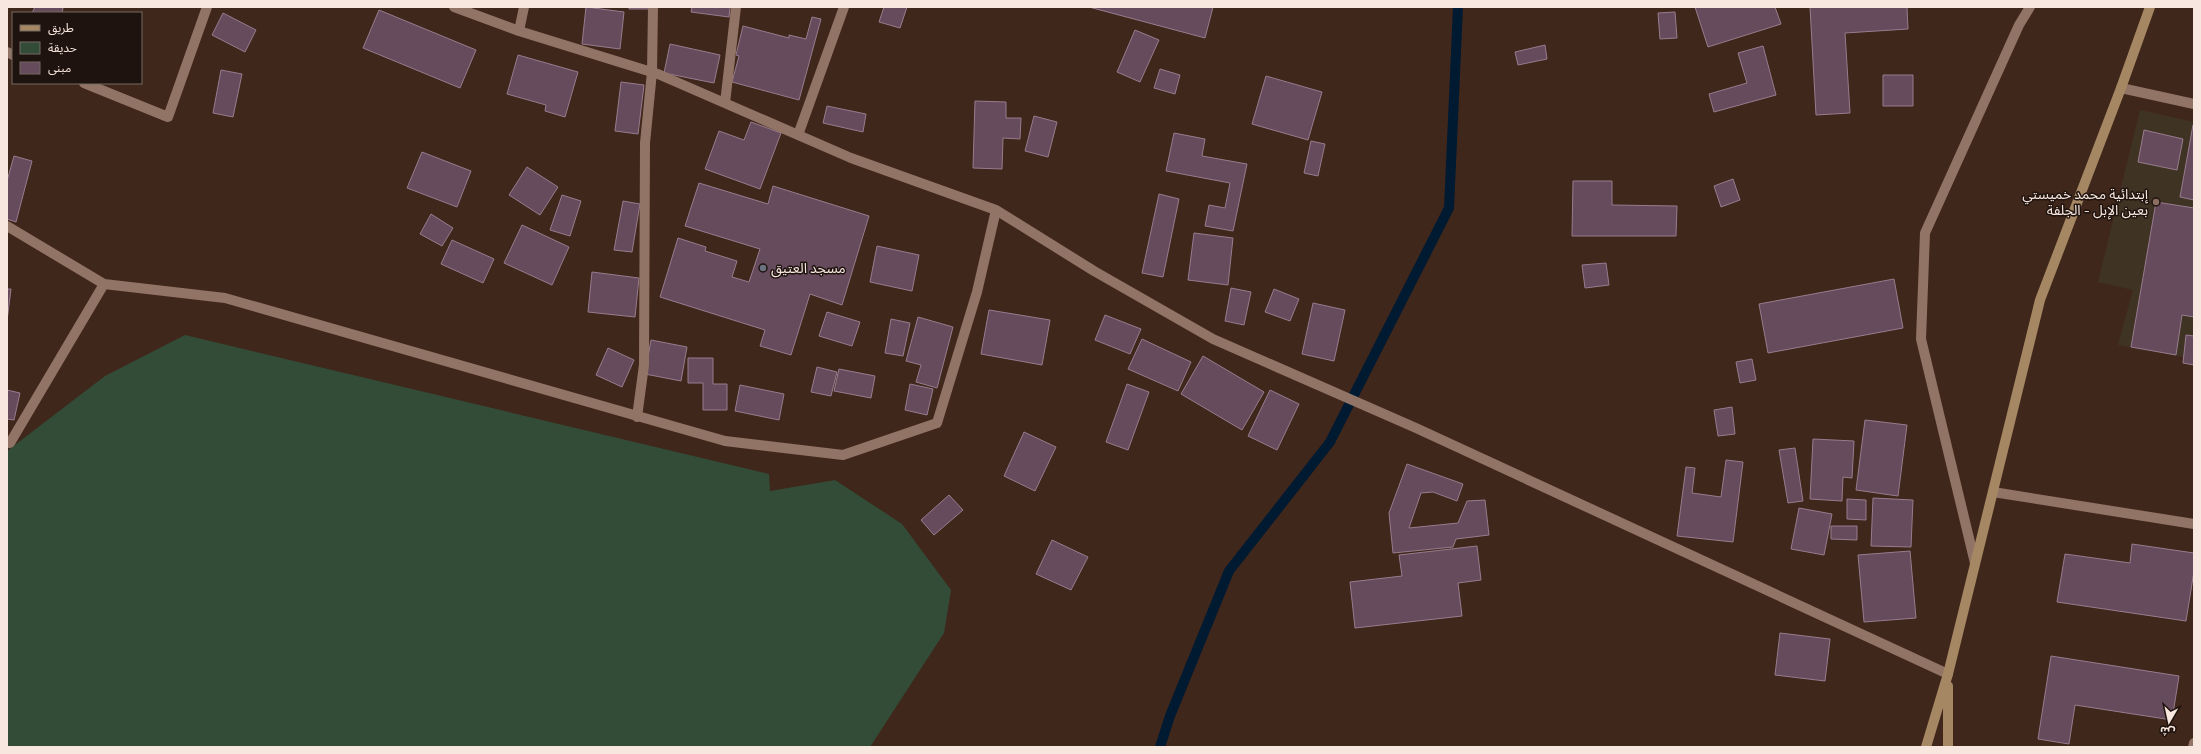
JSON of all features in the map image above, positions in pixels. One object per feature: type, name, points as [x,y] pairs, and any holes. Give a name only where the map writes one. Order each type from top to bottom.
[{"type":"main road","points":[[1926,747],[1948,674],[2040,300],[2121,88],[2150,7]]},
{"type":"main road","points":[[1948,674],[1948,747]]},
{"type":"street","points":[[86,84],[168,117],[207,7]]},
{"type":"street","points":[[454,7],[519,31],[652,72],[851,158],[996,210],[1094,271],[1213,339],[1416,428],[1948,674]]},
{"type":"street","points":[[519,31],[524,7]]},
{"type":"street","points":[[637,417],[644,365],[645,143],[652,72],[653,7]]},
{"type":"street","points":[[725,104],[736,7]]},
{"type":"street","points":[[798,135],[844,7]]},
{"type":"street","points":[[1975,563],[1921,339],[1924,234],[2019,25],[2030,7]]},
{"type":"street","points":[[2121,88],[2194,104]]},
{"type":"street","points":[[7,226],[104,284],[225,298],[725,441],[843,455],[937,423],[977,292],[996,210]]},
{"type":"street","points":[[7,443],[10,443],[104,284]]},
{"type":"street","points":[[1993,492],[2194,524]]},
{"type":"street","points":[[2193,747],[2194,743]]},
{"type":"shaded area","name":"إبتدائية محمد خميستي بعين الإبل - الجلفة","points":[[2140,110],[2194,122],[2194,359],[2118,345],[2133,290],[2098,282]]},
{"type":"green space","points":[[185,335],[769,474],[770,491],[835,480],[902,524],[951,590],[944,633],[870,747],[7,747],[7,451],[105,376]]},
{"type":"building","points":[[35,7],[63,8],[62,12],[32,12]]},
{"type":"building","points":[[586,7],[624,12],[620,49],[582,44]]},
{"type":"building","points":[[629,7],[651,7],[651,9],[629,9]]},
{"type":"building","points":[[692,7],[730,7],[729,17],[691,12]]},
{"type":"building","points":[[884,7],[907,7],[900,28],[879,22]]},
{"type":"building","points":[[1089,7],[1213,7],[1205,38]]},
{"type":"building","points":[[1695,7],[1775,7],[1781,24],[1708,47]]},
{"type":"building","points":[[1810,7],[1907,7],[1908,29],[1845,33],[1850,113],[1816,115]]},
{"type":"building","points":[[379,10],[476,50],[460,88],[363,48]]},
{"type":"building","points":[[1675,12],[1677,38],[1660,39],[1658,13]]},
{"type":"building","points":[[223,13],[256,30],[245,52],[212,35]]},
{"type":"building","points":[[812,17],[821,19],[799,100],[732,82],[739,56],[736,55],[743,26],[789,38],[789,35],[806,39]]},
{"type":"building","points":[[1135,30],[1159,40],[1140,82],[1117,72]]},
{"type":"building","points":[[670,44],[720,55],[714,83],[664,73]]},
{"type":"building","points":[[1545,45],[1547,59],[1518,65],[1515,52]]},
{"type":"building","points":[[1763,46],[1776,95],[1714,112],[1709,94],[1747,83],[1738,53]]},
{"type":"building","points":[[518,55],[578,72],[565,117],[545,111],[546,105],[507,94]]},
{"type":"building","points":[[1160,69],[1180,75],[1175,94],[1154,88]]},
{"type":"building","points":[[221,70],[242,74],[233,117],[213,113]]},
{"type":"building","points":[[1883,75],[1913,75],[1913,106],[1883,106]]},
{"type":"building","points":[[1266,76],[1322,92],[1308,140],[1252,124]]},
{"type":"building","points":[[621,82],[644,85],[638,134],[615,131]]},
{"type":"building","points":[[975,101],[1006,102],[1006,118],[1021,118],[1020,139],[1003,138],[1002,169],[973,168]]},
{"type":"building","points":[[827,106],[866,114],[863,132],[823,123]]},
{"type":"building","points":[[1034,116],[1057,122],[1048,157],[1025,151]]},
{"type":"building","points":[[751,122],[781,133],[760,189],[705,169],[719,131],[744,140]]},
{"type":"building","points":[[2193,125],[2194,126],[2194,200],[2180,197]]},
{"type":"building","points":[[2144,130],[2183,139],[2177,170],[2138,162]]},
{"type":"building","points":[[1174,133],[1205,139],[1202,156],[1247,164],[1233,231],[1205,226],[1209,205],[1225,208],[1230,183],[1166,171]]},
{"type":"building","points":[[1311,141],[1325,144],[1318,176],[1304,173]]},
{"type":"building","points":[[422,152],[471,171],[457,207],[407,188]]},
{"type":"building","points":[[14,156],[32,161],[16,222],[7,219],[7,181]]},
{"type":"building","points":[[527,167],[558,187],[540,215],[509,195]]},
{"type":"building","points":[[1733,179],[1740,200],[1721,207],[1714,186]]},
{"type":"building","points":[[1573,181],[1612,181],[1612,205],[1677,206],[1676,236],[1572,236]]},
{"type":"building","name":"مسجد العتيق","points":[[699,183],[768,204],[773,186],[869,216],[842,305],[810,294],[791,355],[760,346],[765,330],[660,297],[678,238],[706,247],[705,251],[737,261],[732,277],[749,282],[760,249],[685,226]]},
{"type":"building","points":[[1159,194],[1179,199],[1163,277],[1142,273]]},
{"type":"building","points":[[562,195],[581,201],[570,236],[550,230]]},
{"type":"building","points":[[623,201],[640,204],[632,252],[614,250]]},
{"type":"building","points":[[2156,202],[2194,208],[2194,317],[2182,315],[2176,355],[2131,347]]},
{"type":"building","points":[[431,214],[453,228],[442,246],[420,234]]},
{"type":"building","points":[[522,225],[569,247],[552,285],[504,263]]},
{"type":"building","points":[[1194,233],[1233,238],[1228,285],[1188,280]]},
{"type":"building","points":[[452,240],[494,259],[483,283],[441,264]]},
{"type":"building","points":[[877,246],[919,255],[912,291],[870,282]]},
{"type":"building","points":[[1606,263],[1609,285],[1585,288],[1582,265]]},
{"type":"building","points":[[592,272],[639,278],[635,317],[588,312]]},
{"type":"building","points":[[1894,279],[1903,328],[1768,353],[1759,304]]},
{"type":"building","points":[[1231,288],[1251,292],[1244,325],[1225,321]]},
{"type":"building","points":[[7,289],[11,289],[7,321]]},
{"type":"building","points":[[1274,289],[1299,299],[1290,321],[1265,312]]},
{"type":"building","points":[[1313,303],[1345,310],[1334,361],[1302,354]]},
{"type":"building","points":[[989,310],[1050,320],[1042,365],[981,354]]},
{"type":"building","points":[[827,312],[860,322],[852,346],[819,336]]},
{"type":"building","points":[[1105,315],[1141,329],[1130,354],[1095,340]]},
{"type":"building","points":[[918,317],[953,327],[937,388],[916,382],[921,365],[906,361]]},
{"type":"building","points":[[891,319],[910,323],[903,356],[885,353]]},
{"type":"building","points":[[2186,335],[2194,336],[2194,365],[2183,363]]},
{"type":"building","points":[[1142,339],[1191,362],[1178,391],[1128,369]]},
{"type":"building","points":[[651,340],[687,347],[681,381],[645,374]]},
{"type":"building","points":[[608,348],[634,360],[622,387],[596,375]]},
{"type":"building","points":[[1203,356],[1264,392],[1242,430],[1181,394]]},
{"type":"building","points":[[688,358],[713,358],[713,384],[727,384],[727,410],[703,410],[703,383],[688,383]]},
{"type":"building","points":[[1752,359],[1756,380],[1740,383],[1736,362]]},
{"type":"building","points":[[817,367],[837,372],[831,396],[811,392]]},
{"type":"building","points":[[839,369],[875,376],[871,398],[834,391]]},
{"type":"building","points":[[910,384],[933,389],[927,415],[905,410]]},
{"type":"building","points":[[1127,384],[1149,392],[1128,450],[1106,442]]},
{"type":"building","points":[[740,385],[784,394],[779,420],[735,411]]},
{"type":"building","points":[[7,390],[20,393],[14,420],[7,419]]},
{"type":"building","points":[[1270,390],[1299,404],[1277,450],[1248,436]]},
{"type":"building","points":[[1732,407],[1735,434],[1718,436],[1714,410]]},
{"type":"building","points":[[1865,420],[1907,425],[1898,496],[1856,490]]},
{"type":"building","points":[[1024,432],[1056,447],[1035,491],[1004,476]]},
{"type":"building","points":[[1813,439],[1854,441],[1852,478],[1843,477],[1842,501],[1810,499]]},
{"type":"building","points":[[1795,448],[1803,501],[1788,503],[1779,450]]},
{"type":"building","points":[[1726,460],[1743,462],[1733,542],[1677,536],[1686,467],[1695,468],[1692,493],[1721,497]]},
{"type":"building","points":[[1407,464],[1463,484],[1457,501],[1433,492],[1421,493],[1409,528],[1458,523],[1467,501],[1485,500],[1489,535],[1456,539],[1453,547],[1393,553],[1389,513]]},
{"type":"building","points":[[949,495],[963,510],[934,535],[921,520]]},
{"type":"building","points":[[1873,498],[1913,500],[1911,547],[1871,546]]},
{"type":"building","points":[[1847,499],[1866,500],[1866,520],[1847,519]]},
{"type":"building","points":[[1799,508],[1832,514],[1824,555],[1791,549]]},
{"type":"building","points":[[1831,526],[1857,526],[1857,540],[1831,539]]},
{"type":"building","points":[[1052,540],[1088,557],[1071,590],[1036,574]]},
{"type":"building","points":[[2132,544],[2194,553],[2194,571],[2186,621],[2057,602],[2065,554],[2130,563]]},
{"type":"building","points":[[1477,546],[1481,580],[1458,583],[1462,616],[1355,628],[1350,582],[1402,576],[1399,555]]},
{"type":"building","points":[[1910,551],[1916,618],[1864,622],[1858,555]]},
{"type":"building","points":[[1780,633],[1830,639],[1825,681],[1775,675]]},
{"type":"building","points":[[2051,656],[2179,676],[2172,720],[2075,705],[2069,744],[2038,739]]},
{"type":"waterway","points":[[1160,747],[1170,716],[1229,571],[1330,442],[1449,208],[1458,7]]},
{"type":"place","name":"إبتدائية محمد خميستي بعين الإبل - الجلفة","points":[[2156,202]]},
{"type":"place","name":"مسجد العتيق","points":[[763,268]]}]
